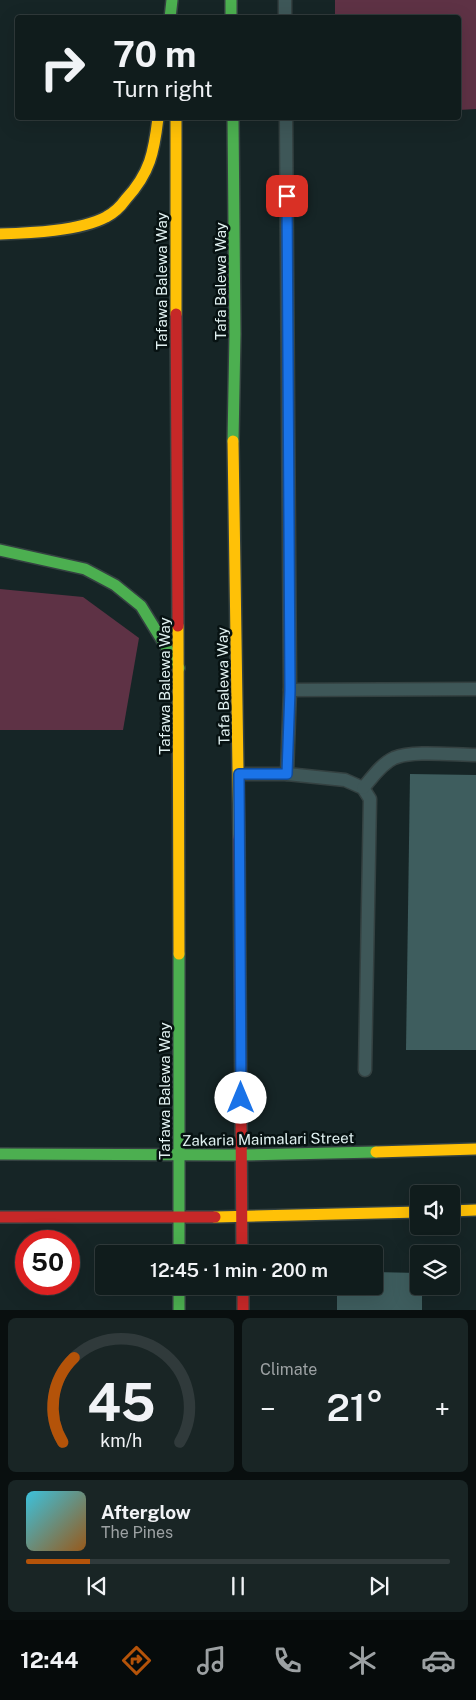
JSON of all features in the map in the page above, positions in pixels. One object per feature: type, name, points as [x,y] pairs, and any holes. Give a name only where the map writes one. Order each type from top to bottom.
[{"type":"main road","points":[[171,15],[174,0]]},
{"type":"main road","points":[[174,0],[175,15]]},
{"type":"main road","points":[[231,0],[231,15]]},
{"type":"main road","points":[[0,234],[82,226],[107,217],[126,200],[146,171],[158,120]]},
{"type":"main road","name":"Tafawa Balewa Way","points":[[176,120],[176,435],[180,668],[179,1245]]},
{"type":"main road","name":"Tafa Balewa Way","points":[[233,120],[235,324],[233,429],[239,774],[242,1245]]},
{"type":"main road","points":[[0,550],[85,569],[115,585],[141,606],[180,668]]},
{"type":"main road","name":"Zakaria Maimalari Street","points":[[0,1154],[179,1156],[476,1149]]},
{"type":"main road","points":[[460,1211],[476,1210]]},
{"type":"main road","points":[[0,1217],[242,1216],[410,1212]]},
{"type":"main road","points":[[179,1295],[179,1310]]},
{"type":"main road","points":[[242,1295],[243,1310]]},
{"type":"lane","points":[[285,0],[285,15]]},
{"type":"lane","points":[[286,120],[290,690],[287,774]]},
{"type":"lane","points":[[290,690],[476,689]]},
{"type":"lane","points":[[363,788],[380,768],[393,758],[410,754],[476,755]]},
{"type":"lane","points":[[239,774],[287,774],[345,780],[363,788],[370,799],[365,1070]]},
{"type":"shaded area","points":[[335,0],[476,0],[476,109],[461,110],[461,15],[335,15]]},
{"type":"shaded area","points":[[0,589],[83,597],[139,638],[123,730],[0,730]]},
{"type":"building","points":[[410,774],[476,775],[476,1050],[406,1050]]},
{"type":"building","points":[[383,1272],[410,1273],[410,1295],[422,1295],[422,1310],[337,1310],[337,1295],[383,1295]]},
{"type":"traffic: fast","points":[[170,15],[172,0]]},
{"type":"traffic: fast","points":[[231,0],[231,15]]},
{"type":"traffic: fast","points":[[233,120],[235,334],[233,441]]},
{"type":"traffic: fast","points":[[0,550],[85,569],[115,585],[141,606],[179,668]]},
{"type":"traffic: fast","points":[[179,954],[179,1245]]},
{"type":"traffic: fast","points":[[0,1154],[241,1155],[376,1152]]},
{"type":"traffic: fast","points":[[179,1295],[179,1310]]},
{"type":"traffic: slow","points":[[0,234],[69,228],[95,222],[112,213],[120,207],[146,171],[155,141],[158,120]]},
{"type":"traffic: slow","points":[[176,120],[176,314]]},
{"type":"traffic: slow","points":[[233,441],[239,837]]},
{"type":"traffic: slow","points":[[178,626],[179,954]]},
{"type":"traffic: slow","points":[[376,1152],[476,1149]]},
{"type":"traffic: slow","points":[[460,1211],[476,1210]]},
{"type":"traffic: slow","points":[[215,1217],[410,1212]]},
{"type":"traffic: jam","points":[[176,314],[178,626]]},
{"type":"traffic: jam","points":[[239,837],[242,1245]]},
{"type":"traffic: jam","points":[[0,1217],[215,1217]]},
{"type":"traffic: jam","points":[[243,1295],[243,1310]]},
{"type":"route","points":[[241,1098],[239,774],[287,774],[290,690],[287,196]]}]
